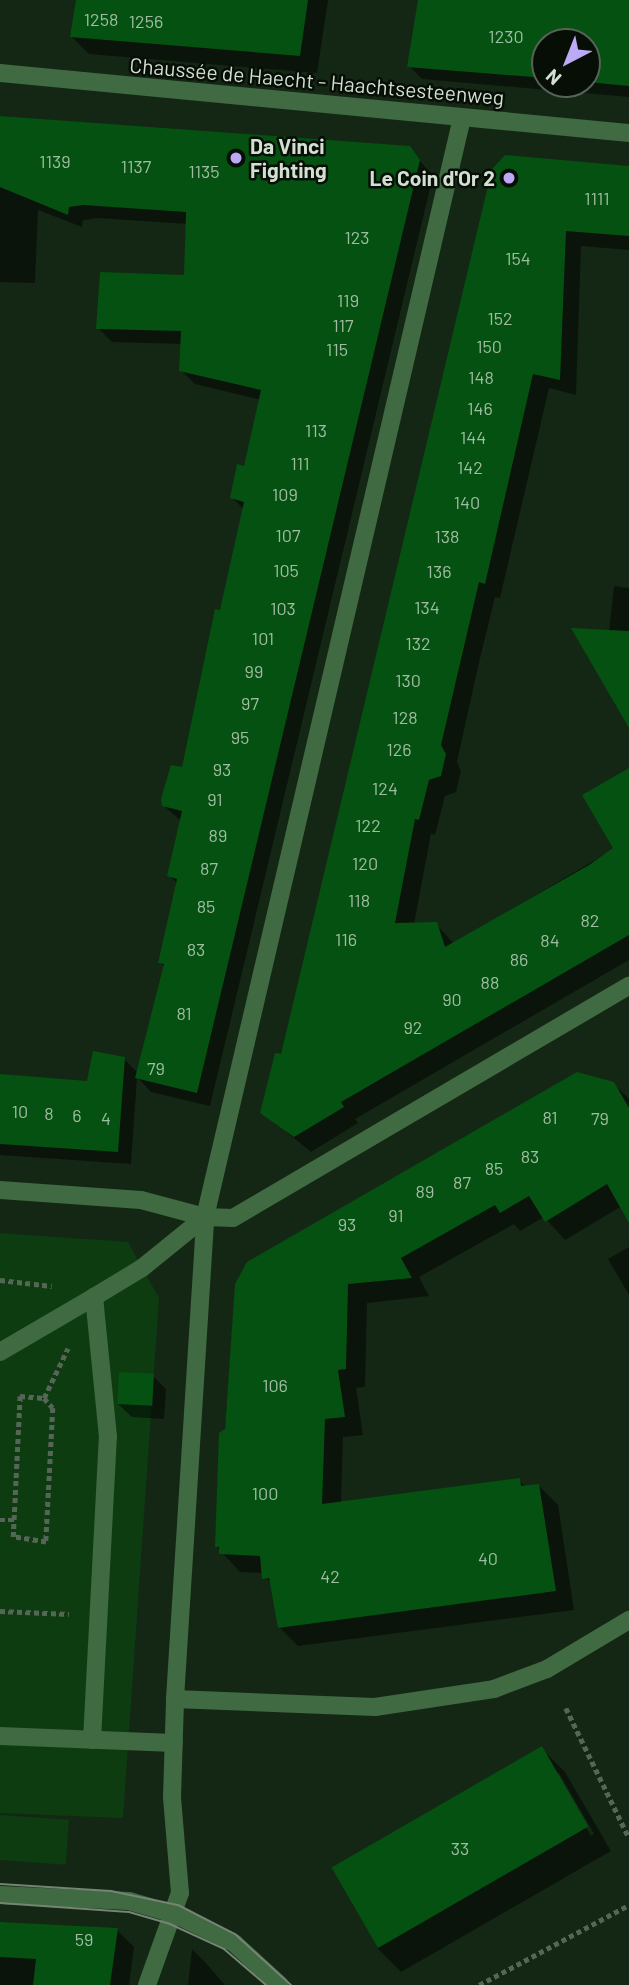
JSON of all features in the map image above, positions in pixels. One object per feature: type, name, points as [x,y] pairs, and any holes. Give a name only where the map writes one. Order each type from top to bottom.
[{"type":"street","name":"Chaussée de Haecht - Haachtsesteenweg","points":[[0,73],[629,132]]},
{"type":"street","points":[[147,1985],[148,1972],[174,1914],[180,1893],[173,1809],[175,1699],[205,1217],[462,118]]},
{"type":"street","points":[[0,1190],[141,1200],[205,1217],[233,1218],[627,991]]},
{"type":"street","points":[[0,1352],[142,1268],[205,1217]]},
{"type":"street","points":[[92,1740],[96,1616],[108,1437],[94,1297]]},
{"type":"street","points":[[175,1699],[374,1707],[495,1689],[547,1669],[629,1620]]},
{"type":"street","points":[[0,1736],[174,1743]]},
{"type":"street","points":[[0,1895],[129,1902],[174,1914],[234,1943],[280,1985]]},
{"type":"path","points":[[20,1396],[44,1398],[53,1408],[46,1542],[13,1537],[14,1520],[20,1396]]},
{"type":"path","points":[[0,1520],[14,1520]]},
{"type":"path","points":[[0,1611],[96,1616]]},
{"type":"path","points":[[566,1708],[629,1838]]},
{"type":"path","points":[[479,1985],[629,1905]]},
{"type":"green space","points":[[0,1233],[128,1242],[159,1298],[123,1818],[0,1813]]},
{"type":"green space","points":[[0,1815],[69,1820],[66,1865],[0,1860]]},
{"type":"building","points":[[76,0],[308,0],[300,56],[70,37]]},
{"type":"building","points":[[418,0],[629,0],[629,86],[601,83],[601,28],[531,28],[531,77],[407,67]]},
{"type":"building","points":[[0,116],[410,146],[420,160],[197,1093],[135,1078],[164,964],[158,963],[177,879],[167,876],[182,811],[162,806],[161,799],[171,765],[182,767],[215,609],[220,610],[244,502],[230,498],[237,464],[244,466],[261,390],[179,371],[181,331],[96,329],[100,272],[184,275],[186,212],[83,205],[69,207],[68,215],[0,187]]},
{"type":"building","points":[[505,155],[629,166],[629,236],[566,231],[560,380],[533,374],[485,584],[479,582],[441,745],[446,754],[441,776],[429,780],[419,820],[415,819],[395,923],[437,922],[445,947],[589,865],[613,848],[582,795],[629,768],[629,935],[341,1102],[344,1107],[294,1137],[260,1113],[275,1053],[281,1054],[492,169]]},
{"type":"building","points":[[571,628],[629,631],[629,728]]},
{"type":"building","points":[[93,1051],[125,1057],[118,1152],[0,1144],[0,1074],[87,1081]]},
{"type":"building","points":[[577,1072],[614,1082],[629,1108],[629,1223],[607,1184],[545,1222],[529,1196],[500,1213],[495,1205],[401,1258],[412,1278],[348,1284],[346,1369],[338,1370],[345,1417],[325,1419],[322,1504],[520,1478],[521,1486],[539,1484],[556,1591],[278,1628],[269,1578],[262,1579],[260,1556],[219,1554],[219,1547],[215,1547],[219,1433],[225,1429],[235,1284],[247,1262]]},
{"type":"building","points":[[119,1372],[154,1374],[152,1406],[117,1404]]},
{"type":"building","points":[[542,1746],[588,1827],[378,1948],[332,1868]]},
{"type":"building","points":[[0,1922],[118,1928],[110,1985],[33,1985],[36,1959],[0,1957]]},
{"type":"tram line","points":[[0,1884],[111,1891],[178,1905],[235,1934],[291,1985]]},
{"type":"tram line","points":[[0,1903],[129,1912],[170,1924],[224,1949],[266,1985]]},
{"type":"place","name":"Da Vinci Fighting","points":[[236,158]]},
{"type":"place","name":"Le Coin d'Or 2","points":[[509,178]]}]
